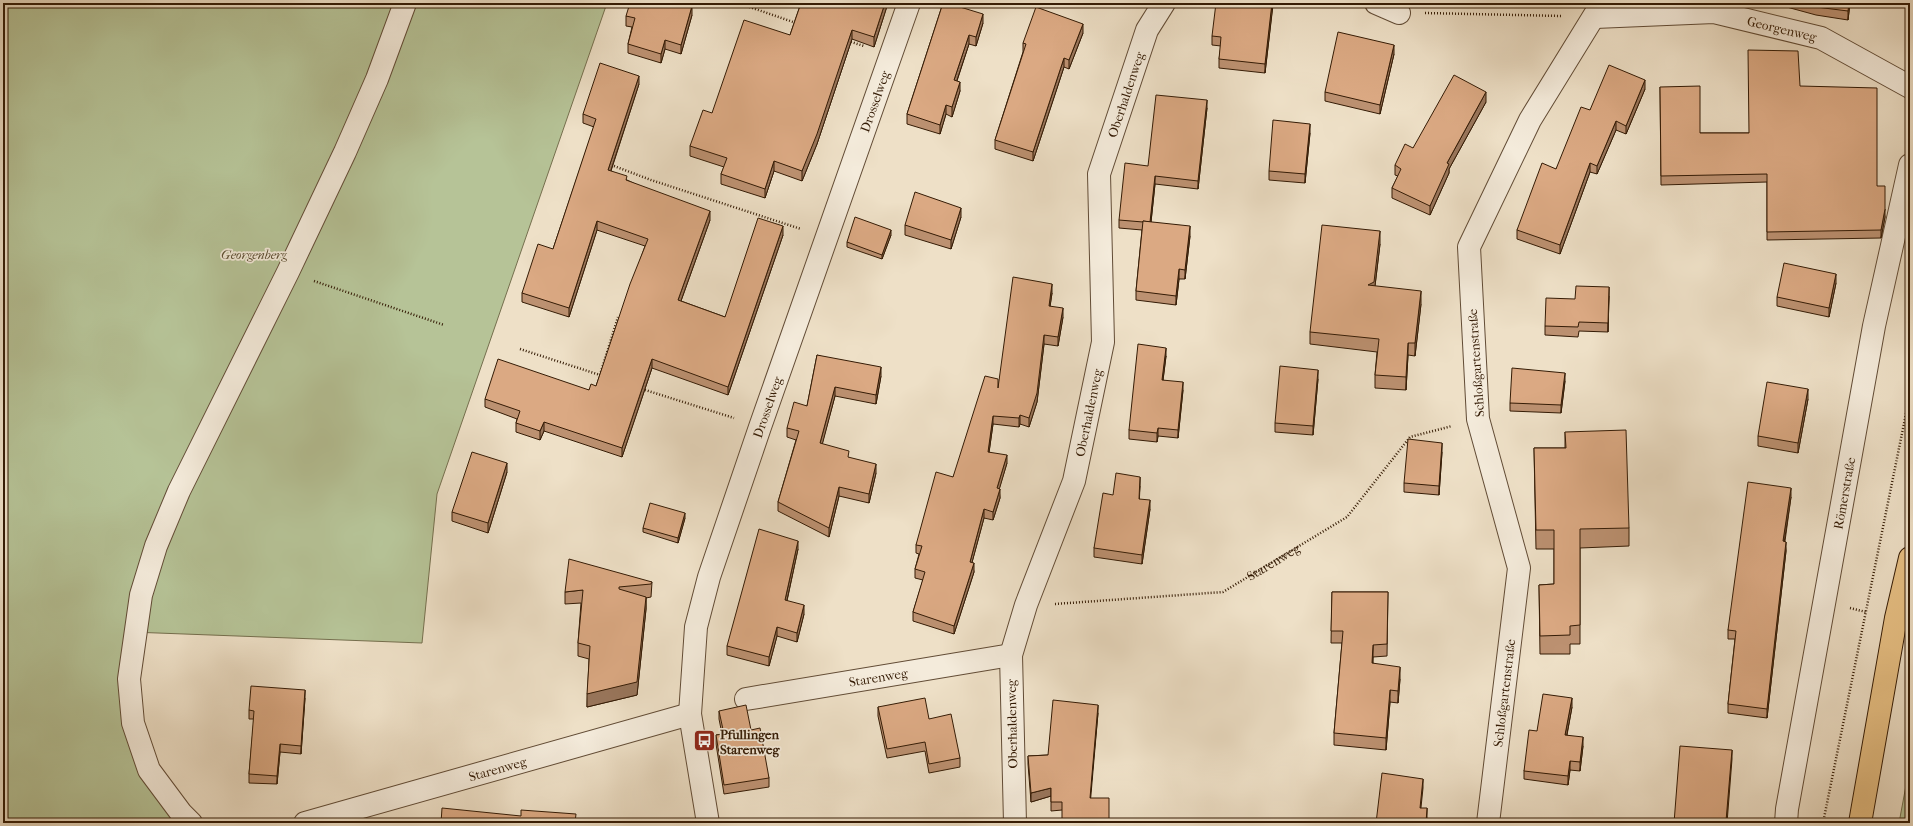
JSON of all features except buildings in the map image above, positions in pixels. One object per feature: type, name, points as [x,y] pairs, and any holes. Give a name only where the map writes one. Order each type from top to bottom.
[{"type":"main road","points":[[1860,823],[1896,618],[1910,558]]},
{"type":"street","points":[[191,823],[181,814],[149,770],[133,723],[129,679],[141,595],[156,546],[179,491],[288,272],[345,152],[377,79],[405,3]]},
{"type":"street","name":"Drosselweg","points":[[708,823],[690,714],[696,627],[709,576],[909,3]]},
{"type":"street","name":"Oberhaldenweg","points":[[1015,823],[1011,655],[1026,605],[1074,481],[1103,342],[1099,174],[1147,30],[1164,3]]},
{"type":"street","points":[[1376,3],[1399,13]]},
{"type":"street","name":"Georgenweg","points":[[1598,10],[1714,12],[1821,38],[1910,87]]},
{"type":"street","name":"Schloßgartenstraße","points":[[1488,823],[1519,568],[1478,419],[1469,247],[1530,120],[1598,10]]},
{"type":"street","name":"Römerstraße","points":[[1786,823],[1788,801],[1874,326],[1910,165]]},
{"type":"street","name":"Starenweg","points":[[746,699],[1011,655]]},
{"type":"street","name":"Starenweg","points":[[305,823],[690,714]]},
{"type":"path","points":[[738,3],[797,23]]},
{"type":"path","points":[[1399,13],[1570,16]]},
{"type":"path","points":[[848,40],[891,55]]},
{"type":"path","points":[[614,166],[651,180],[790,226]]},
{"type":"path","points":[[288,272],[444,325]]},
{"type":"path","points":[[600,375],[618,317]]},
{"type":"path","points":[[520,348],[606,377]]},
{"type":"path","points":[[642,389],[760,427]]},
{"type":"path","points":[[1823,823],[1910,394]]},
{"type":"path","name":"Starenweg","points":[[1048,604],[1223,592],[1347,517],[1410,437],[1454,426]]},
{"type":"path","points":[[1857,610],[1866,612]]},
{"type":"green space","name":"Georgenberg","points":[[3,3],[607,3],[437,494],[422,643],[131,632],[124,702],[182,823],[3,823]]},
{"type":"green space","points":[[1910,764],[1910,823],[1899,823]]},
{"type":"place","name":"Pfullingen Starenweg","points":[[705,741]]}]
